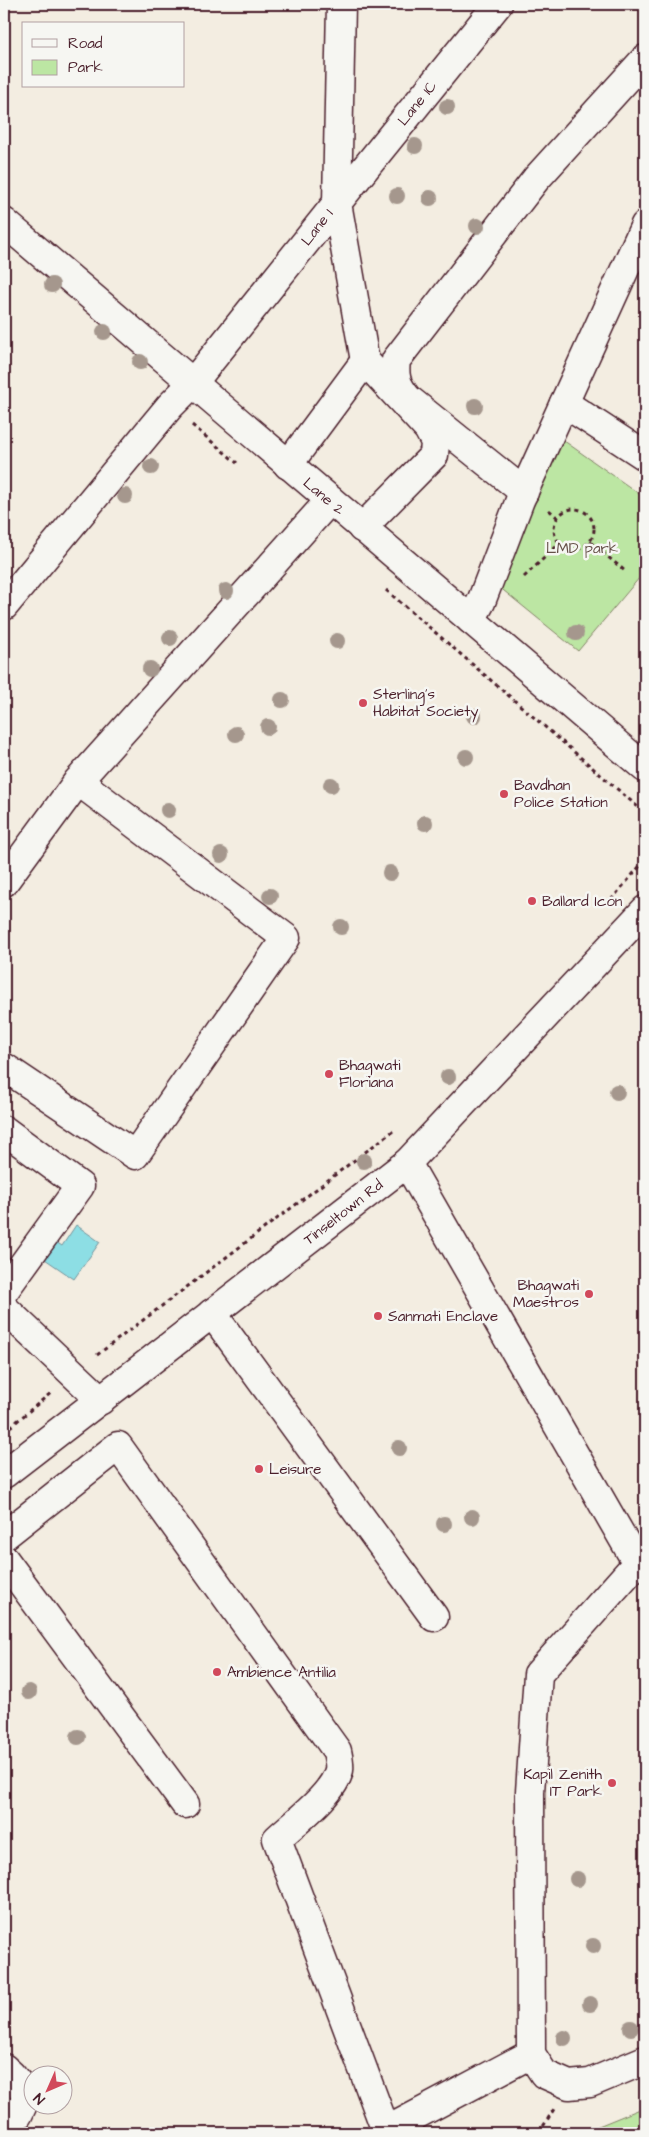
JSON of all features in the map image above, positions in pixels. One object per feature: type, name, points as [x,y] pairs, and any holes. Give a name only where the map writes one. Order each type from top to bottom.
[{"type":"street","name":"Lane 1","points":[[4,606],[170,406],[192,384],[337,203],[341,4]]},
{"type":"street","name":"Lane 1C","points":[[337,203],[498,4]]},
{"type":"street","points":[[524,492],[407,398],[399,387],[394,374],[396,360],[536,179],[645,59]]},
{"type":"street","points":[[337,203],[365,361],[428,429],[435,442],[434,455],[362,528]]},
{"type":"street","name":"Lane 2","points":[[4,222],[645,768]]},
{"type":"street","points":[[471,620],[481,602],[524,492],[645,225]]},
{"type":"street","points":[[288,465],[365,361]]},
{"type":"street","points":[[564,403],[645,456]]},
{"type":"street","points":[[4,882],[78,781],[330,500]]},
{"type":"street","points":[[4,1067],[134,1155],[286,938],[78,781]]},
{"type":"street","name":"Tinseltown Rd","points":[[4,1474],[407,1163],[645,910]]},
{"type":"street","points":[[4,1130],[80,1186],[4,1291]]},
{"type":"street","points":[[407,1163],[641,1564],[538,1674],[530,1792],[531,2054],[544,2074],[569,2086],[590,2083],[645,2060]]},
{"type":"street","points":[[4,1308],[101,1400]]},
{"type":"street","points":[[212,1313],[434,1617]]},
{"type":"street","points":[[4,1536],[118,1446],[337,1751],[340,1769],[334,1783],[321,1798],[277,1839],[384,2132],[531,2054]]},
{"type":"street","points":[[4,1558],[185,1804]]},
{"type":"street","points":[[4,2068],[13,2075],[21,2086],[26,2098],[18,2114],[4,2126]]},
{"type":"path","points":[[568,510],[581,510],[586,513],[591,518],[594,530],[590,542],[579,549],[566,547],[560,543],[555,534],[558,518],[568,510]]},
{"type":"path","points":[[590,542],[624,571]]},
{"type":"path","points":[[610,900],[645,860]]},
{"type":"path","points":[[4,1432],[129,1330],[400,1126]]},
{"type":"green space","name":"LMD park","points":[[560,438],[645,498],[645,571],[578,651],[498,586]]},
{"type":"green space","points":[[645,2107],[645,2133],[598,2133],[596,2127]]},
{"type":"water","points":[[76,1225],[100,1242],[74,1279],[42,1257],[53,1240],[62,1246]]},
{"type":"place","name":"Sterling's Habitat Society","points":[[363,703]]},
{"type":"place","name":"Bavdhan Police Station","points":[[504,794]]},
{"type":"place","name":"Ballard Icon","points":[[532,901]]},
{"type":"place","name":"Bhagwati Floriana","points":[[329,1074]]},
{"type":"place","name":"Bhagwati Maestros","points":[[589,1294]]},
{"type":"place","name":"Sanmati Enclave","points":[[378,1316]]},
{"type":"place","name":"Leisure","points":[[259,1469]]},
{"type":"place","name":"Ambience Antilia","points":[[217,1672]]},
{"type":"place","name":"Kapil Zenith IT Park","points":[[612,1783]]}]
